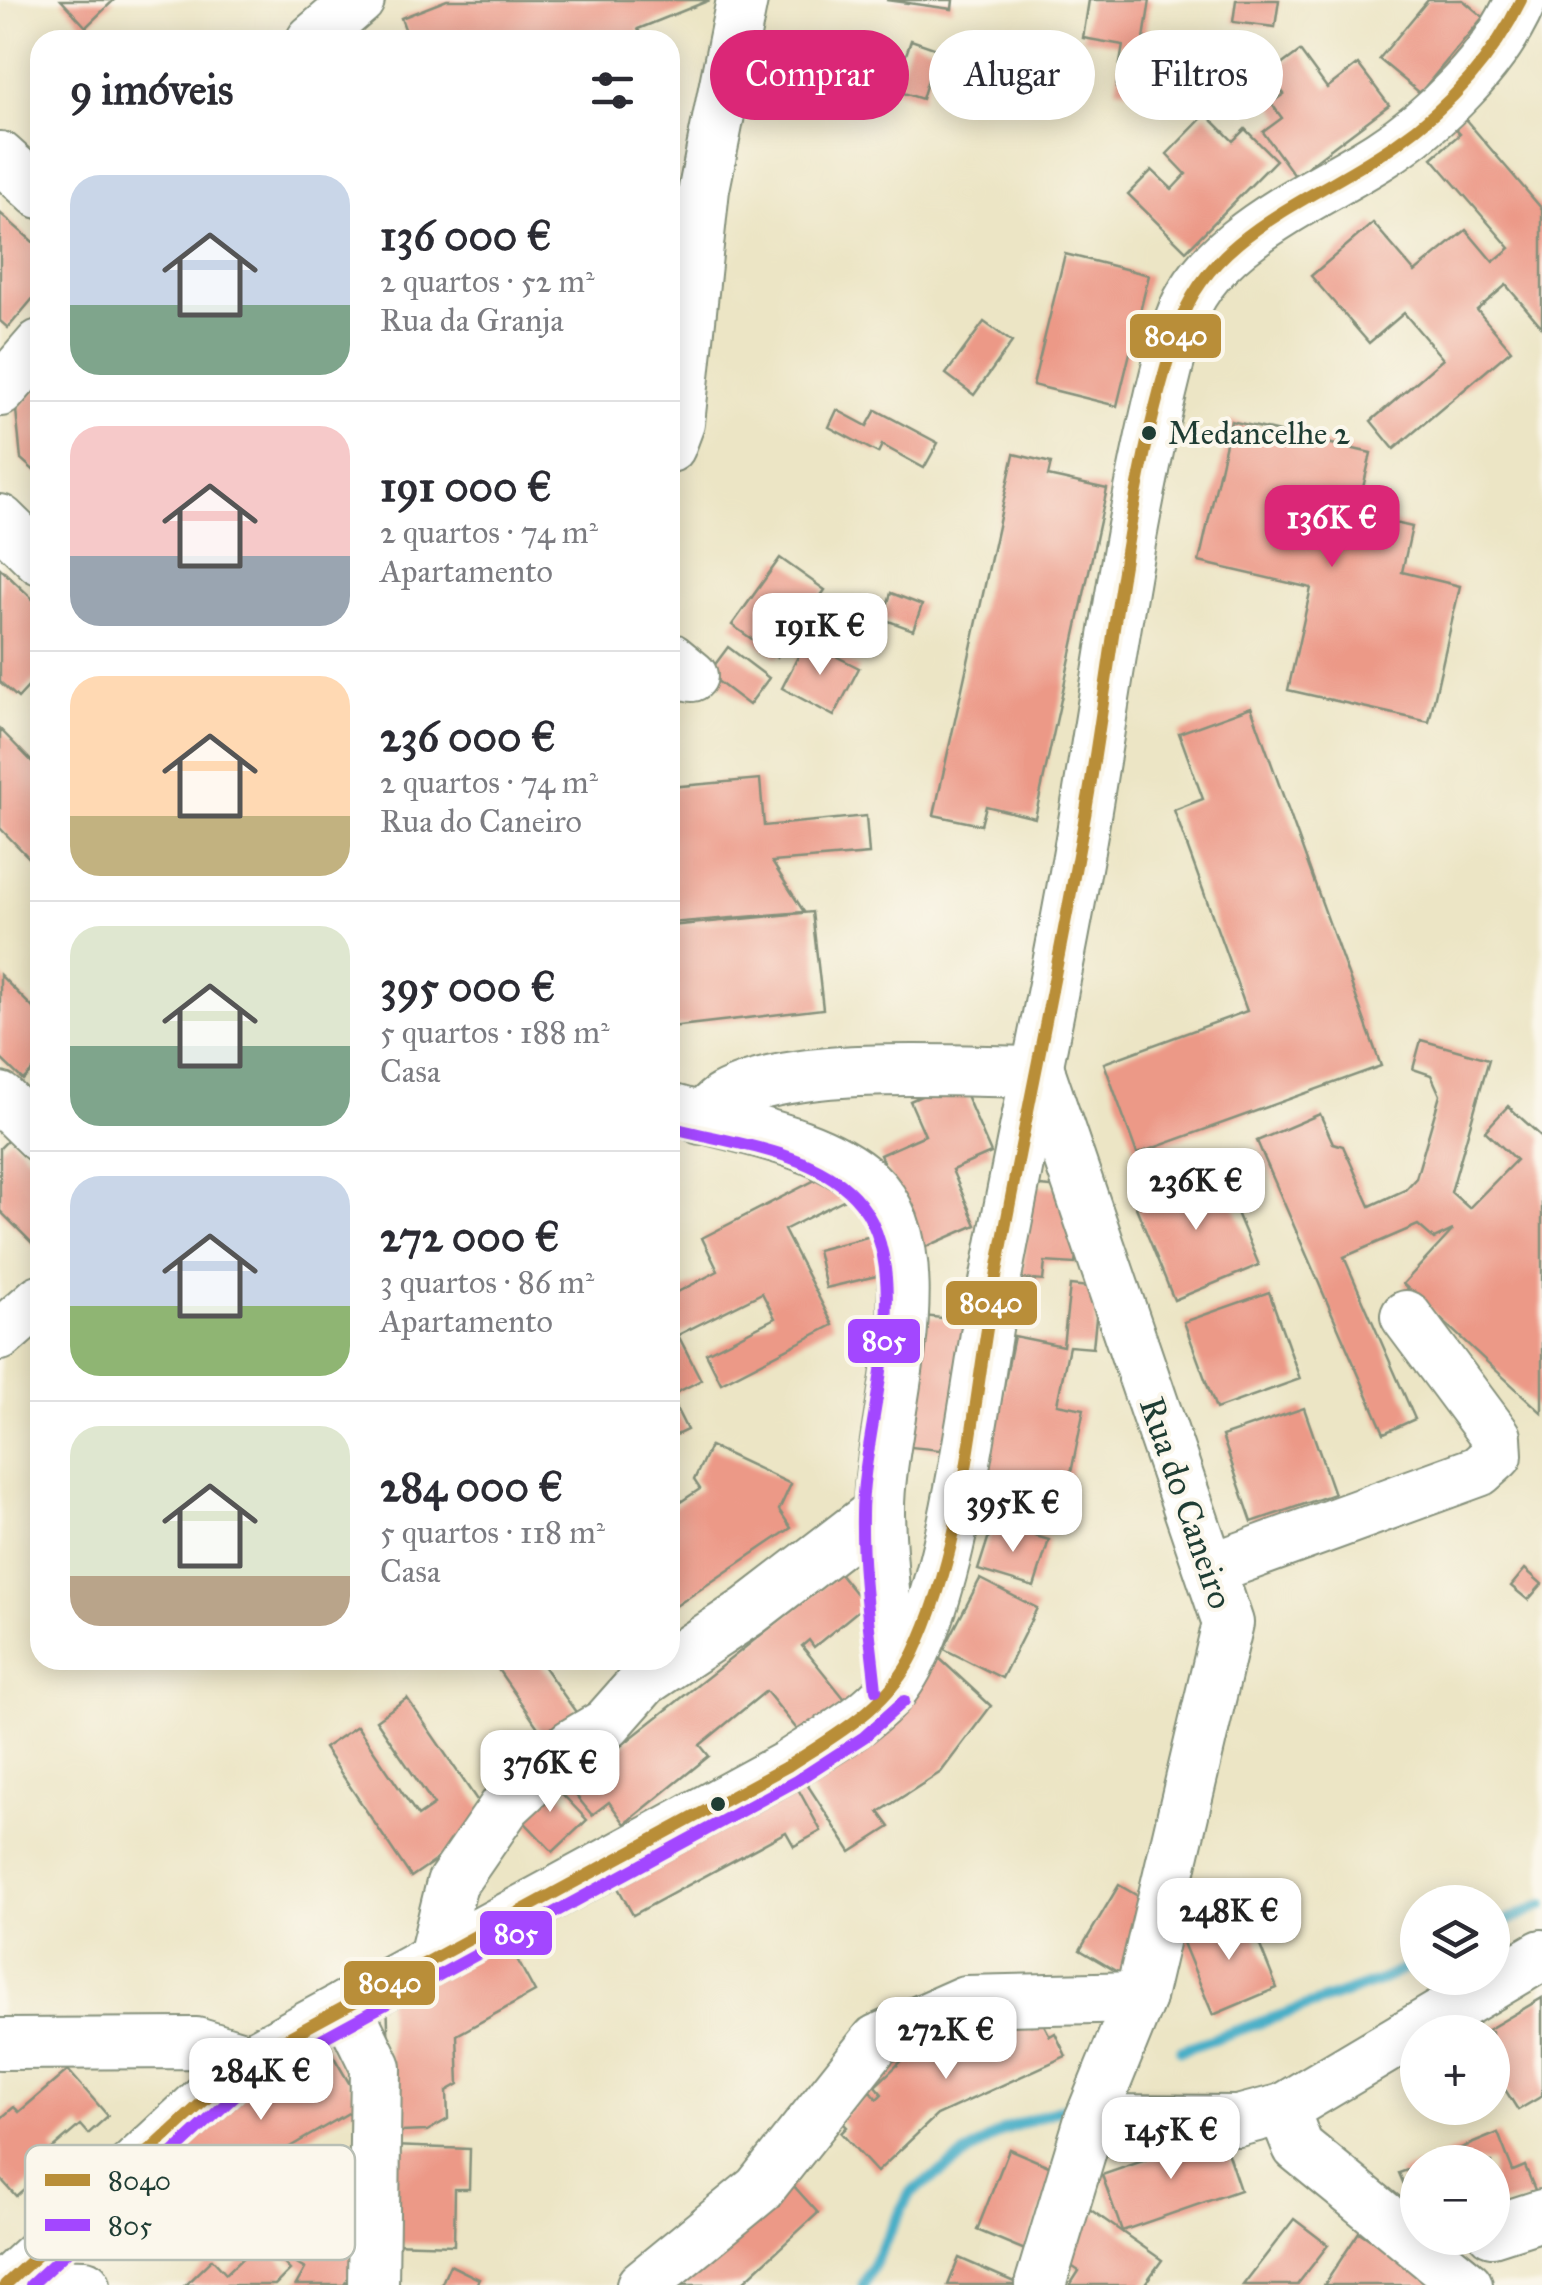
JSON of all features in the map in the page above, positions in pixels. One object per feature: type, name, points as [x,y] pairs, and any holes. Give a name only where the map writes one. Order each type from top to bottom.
[{"type":"street","points":[[324,30],[359,0]]},
{"type":"street","points":[[680,415],[704,189],[742,0]]},
{"type":"street","points":[[156,2145],[249,2059],[788,1766],[854,1722],[893,1688],[923,1630],[935,1593],[1006,1218],[1040,1072],[1136,514],[1179,320],[1234,242],[1421,126],[1470,74],[1514,18],[1521,0]]},
{"type":"street","points":[[0,157],[30,184]]},
{"type":"street","points":[[0,391],[30,356]]},
{"type":"street","points":[[0,520],[30,548]]},
{"type":"street","points":[[686,1114],[772,1082],[887,1072],[1040,1072]]},
{"type":"street","name":"Rua do Caneiro","points":[[1040,1072],[1228,1622],[1140,1997],[1090,2120],[1040,2285]]},
{"type":"street","points":[[0,1098],[30,1127]]},
{"type":"street","points":[[686,1114],[824,1156],[868,1184],[889,1213],[900,1249],[902,1293],[879,1511],[893,1688]]},
{"type":"street","points":[[0,1334],[30,1308]]},
{"type":"street","points":[[1210,1569],[1478,1471],[1498,1454],[1496,1437],[1406,1316]]},
{"type":"street","points":[[680,1657],[749,1610],[879,1511]]},
{"type":"street","points":[[434,1957],[452,1884],[506,1805],[571,1745],[606,1724],[644,1681],[660,1670]]},
{"type":"street","points":[[1090,2120],[1238,2121],[1283,2109],[1542,1955]]},
{"type":"street","points":[[642,2285],[759,2188],[877,2040],[965,2001],[1140,1997]]},
{"type":"street","points":[[346,2006],[376,2067],[373,2285]]},
{"type":"street","points":[[0,2044],[196,2043],[249,2059]]},
{"type":"street","points":[[1283,2109],[1298,2147],[1400,2234]]},
{"type":"street","points":[[1510,2225],[1542,2215]]},
{"type":"street","points":[[1427,2255],[1468,2285]]},
{"type":"street","points":[[6,2284],[32,2260]]},
{"type":"street","points":[[6,2284],[85,2285]]},
{"type":"building","points":[[61,0],[114,0],[86,27]]},
{"type":"building","points":[[447,0],[710,0],[638,30],[405,30],[401,18]]},
{"type":"building","points":[[886,0],[953,0],[952,9]]},
{"type":"building","points":[[1089,0],[1150,0],[1145,30],[1115,30],[1115,44],[1095,40],[1095,30],[1084,30]]},
{"type":"building","points":[[1236,0],[1279,0],[1275,27],[1233,22]]},
{"type":"building","points":[[1428,0],[1463,0],[1483,17],[1420,93],[1379,59]]},
{"type":"building","points":[[911,40],[929,46],[929,76],[922,99],[909,95]]},
{"type":"building","points":[[1300,51],[1327,88],[1358,64],[1389,105],[1295,176],[1263,132],[1283,120],[1283,64]]},
{"type":"building","points":[[1460,113],[1542,209],[1542,327],[1506,285],[1477,310],[1511,350],[1394,449],[1371,421],[1443,359],[1404,313],[1369,343],[1311,276],[1373,223],[1415,272],[1466,230],[1493,262],[1510,248],[1432,158],[1460,134],[1449,122]]},
{"type":"building","points":[[1200,120],[1212,120],[1233,141],[1245,129],[1276,160],[1186,251],[1128,194],[1152,170],[1172,189],[1186,174],[1167,154]]},
{"type":"building","points":[[0,213],[30,239],[30,302],[8,328],[0,321]]},
{"type":"building","points":[[1065,254],[1149,275],[1117,406],[1033,385]]},
{"type":"building","points":[[984,322],[1012,342],[974,395],[946,374]]},
{"type":"building","points":[[30,395],[30,467],[21,459],[16,410]]},
{"type":"building","points":[[837,410],[867,426],[876,410],[938,443],[924,468],[882,445],[878,453],[829,427]]},
{"type":"building","points":[[1231,421],[1371,453],[1357,514],[1412,527],[1402,572],[1460,586],[1429,722],[1288,690],[1311,588],[1199,562]]},
{"type":"building","points":[[1014,454],[1051,463],[1048,476],[1107,489],[1035,818],[986,806],[981,825],[934,815]]},
{"type":"building","points":[[780,558],[825,590],[777,657],[732,625]]},
{"type":"building","points":[[0,568],[30,596],[30,685],[18,698],[0,682]]},
{"type":"building","points":[[891,593],[922,605],[913,630],[883,619]]},
{"type":"building","points":[[806,641],[859,668],[834,716],[782,688]]},
{"type":"building","points":[[728,647],[769,678],[749,705],[708,674]]},
{"type":"building","points":[[1251,707],[1381,1066],[1137,1154],[1104,1063],[1247,1011],[1174,810],[1203,799],[1179,733]]},
{"type":"building","points":[[0,729],[30,760],[30,859],[0,828]]},
{"type":"building","points":[[760,779],[764,826],[866,816],[869,854],[772,862],[804,912],[680,922],[680,786]]},
{"type":"building","points":[[812,912],[823,1009],[680,1026],[680,925]]},
{"type":"building","points":[[0,975],[30,1005],[30,1073],[23,1080],[0,1058]]},
{"type":"building","points":[[1421,1040],[1489,1059],[1451,1192],[1469,1208],[1516,1160],[1485,1131],[1508,1106],[1542,1137],[1542,1413],[1403,1284],[1453,1230],[1434,1239],[1418,1225],[1344,1257],[1415,1419],[1384,1433],[1257,1141],[1320,1114],[1333,1143],[1343,1146],[1370,1206],[1405,1190],[1416,1178],[1440,1095],[1431,1075],[1413,1069]]},
{"type":"building","points":[[959,1079],[991,1153],[952,1170],[976,1225],[921,1249],[880,1155],[925,1135],[910,1101]]},
{"type":"building","points":[[10,1138],[30,1158],[30,1241],[0,1211],[0,1148]]},
{"type":"building","points":[[1217,1165],[1259,1265],[1174,1300],[1133,1200]]},
{"type":"building","points":[[831,1172],[845,1199],[784,1230],[833,1325],[721,1383],[706,1353],[775,1318],[762,1293],[680,1334],[680,1291],[718,1271],[702,1238]]},
{"type":"building","points":[[1030,1185],[1082,1190],[1075,1264],[1045,1262],[1043,1281],[1022,1279]]},
{"type":"building","points":[[879,1234],[889,1273],[826,1288],[817,1250]]},
{"type":"building","points":[[1070,1285],[1099,1288],[1093,1348],[1069,1346],[1057,1404],[1084,1409],[1070,1478],[1055,1475],[1049,1500],[984,1486],[1014,1336],[1063,1346]]},
{"type":"building","points":[[1269,1292],[1300,1379],[1216,1409],[1184,1322]]},
{"type":"building","points":[[923,1316],[971,1321],[959,1452],[910,1447]]},
{"type":"building","points":[[680,1339],[701,1380],[680,1391]]},
{"type":"building","points":[[1304,1408],[1334,1494],[1252,1522],[1222,1436]]},
{"type":"building","points":[[710,1446],[791,1484],[779,1510],[791,1528],[680,1603],[680,1502],[700,1489],[694,1480]]},
{"type":"building","points":[[993,1523],[1049,1540],[1034,1587],[978,1570]]},
{"type":"building","points":[[1525,1569],[1542,1584],[1528,1600],[1511,1586]]},
{"type":"building","points":[[839,1573],[865,1605],[814,1647],[809,1640],[802,1646],[848,1703],[804,1738],[766,1691],[700,1745],[709,1756],[625,1824],[609,1802],[592,1815],[569,1787]]},
{"type":"building","points":[[980,1579],[1037,1608],[1002,1678],[944,1649]]},
{"type":"building","points":[[938,1657],[991,1706],[941,1772],[879,1812],[890,1827],[851,1852],[801,1775]]},
{"type":"building","points":[[498,1670],[546,1670],[585,1725],[552,1748]]},
{"type":"building","points":[[407,1698],[492,1822],[411,1877],[324,1748],[357,1726],[418,1816],[434,1805],[376,1720]]},
{"type":"building","points":[[547,1778],[587,1820],[553,1852],[513,1810]]},
{"type":"building","points":[[792,1778],[821,1831],[794,1846],[786,1832],[633,1915],[611,1875]]},
{"type":"building","points":[[1119,1885],[1160,1909],[1121,1974],[1080,1950]]},
{"type":"building","points":[[1246,1911],[1277,1988],[1213,2015],[1181,1938]]},
{"type":"building","points":[[502,1932],[535,1992],[457,2035],[459,2084],[447,2091],[448,2119],[427,2131],[400,2132],[391,2118],[387,1996]]},
{"type":"building","points":[[1542,1998],[1542,2096],[1518,2110],[1510,2097],[1510,2017]]},
{"type":"building","points":[[990,2017],[1027,2017],[1031,2025],[1043,2023],[1050,2036],[1055,2033],[1066,2056],[937,2115],[877,2172],[841,2133],[847,2127],[839,2119],[870,2091],[877,2099],[882,2094],[875,2086],[909,2054],[943,2039],[947,2049],[960,2043],[955,2033]]},
{"type":"building","points":[[328,2047],[362,2105],[293,2145],[159,2145]]},
{"type":"building","points":[[68,2070],[108,2116],[88,2134],[80,2125],[57,2145],[25,2145],[25,2188],[16,2196],[0,2178],[0,2119],[14,2107],[19,2112]]},
{"type":"building","points":[[1498,2133],[1503,2145],[1469,2145]]},
{"type":"building","points":[[1221,2134],[1240,2190],[1122,2231],[1102,2175]]},
{"type":"building","points":[[392,2146],[470,2149],[469,2189],[455,2189],[454,2245],[390,2243]]},
{"type":"building","points":[[1009,2149],[1058,2170],[1025,2250],[977,2230]]},
{"type":"building","points":[[1510,2163],[1513,2171],[1525,2166],[1538,2197],[1510,2202]]},
{"type":"building","points":[[783,2174],[818,2213],[740,2285],[676,2285]]},
{"type":"building","points":[[1088,2208],[1162,2260],[1144,2285],[1070,2285],[1079,2271],[1055,2255]]},
{"type":"building","points":[[1294,2219],[1328,2245],[1297,2285],[1243,2285]]},
{"type":"building","points":[[1359,2232],[1438,2285],[1324,2285]]},
{"type":"building","points":[[959,2258],[1021,2285],[948,2285]]},
{"type":"building","points":[[359,2259],[344,2285],[296,2285],[305,2269],[290,2260]]},
{"type":"building","points":[[211,2260],[226,2274],[240,2260],[280,2260],[290,2270],[275,2285],[185,2285]]},
{"type":"building","points":[[450,2265],[479,2279],[476,2285],[441,2285]]},
{"type":"waterway","points":[[1510,1920],[1542,1905]]},
{"type":"waterway","points":[[1181,2050],[1400,1971]]},
{"type":"waterway","points":[[863,2285],[910,2193],[1003,2130],[1077,2103]]},
{"type":"transit line","name":"8040","points":[[156,2145],[249,2059],[788,1766],[859,1718],[903,1672],[931,1612],[956,1525],[992,1299],[1089,793],[1135,499],[1161,383],[1178,328],[1193,294],[1215,265],[1241,241],[1397,143],[1452,97],[1497,42],[1521,0]]},
{"type":"transit line","name":"805","points":[[680,1129],[768,1150],[815,1168],[854,1196],[874,1226],[884,1263],[887,1305],[864,1479],[862,1537],[876,1690]]},
{"type":"transit line","name":"805","points":[[182,2145],[259,2073],[796,1781],[864,1737],[904,1701]]},
{"type":"transit line","name":"8040","points":[[5,2285],[32,2260]]},
{"type":"transit line","name":"805","points":[[31,2285],[58,2260]]},
{"type":"place","name":"Medancelhe 2","points":[[1149,433]]}]
